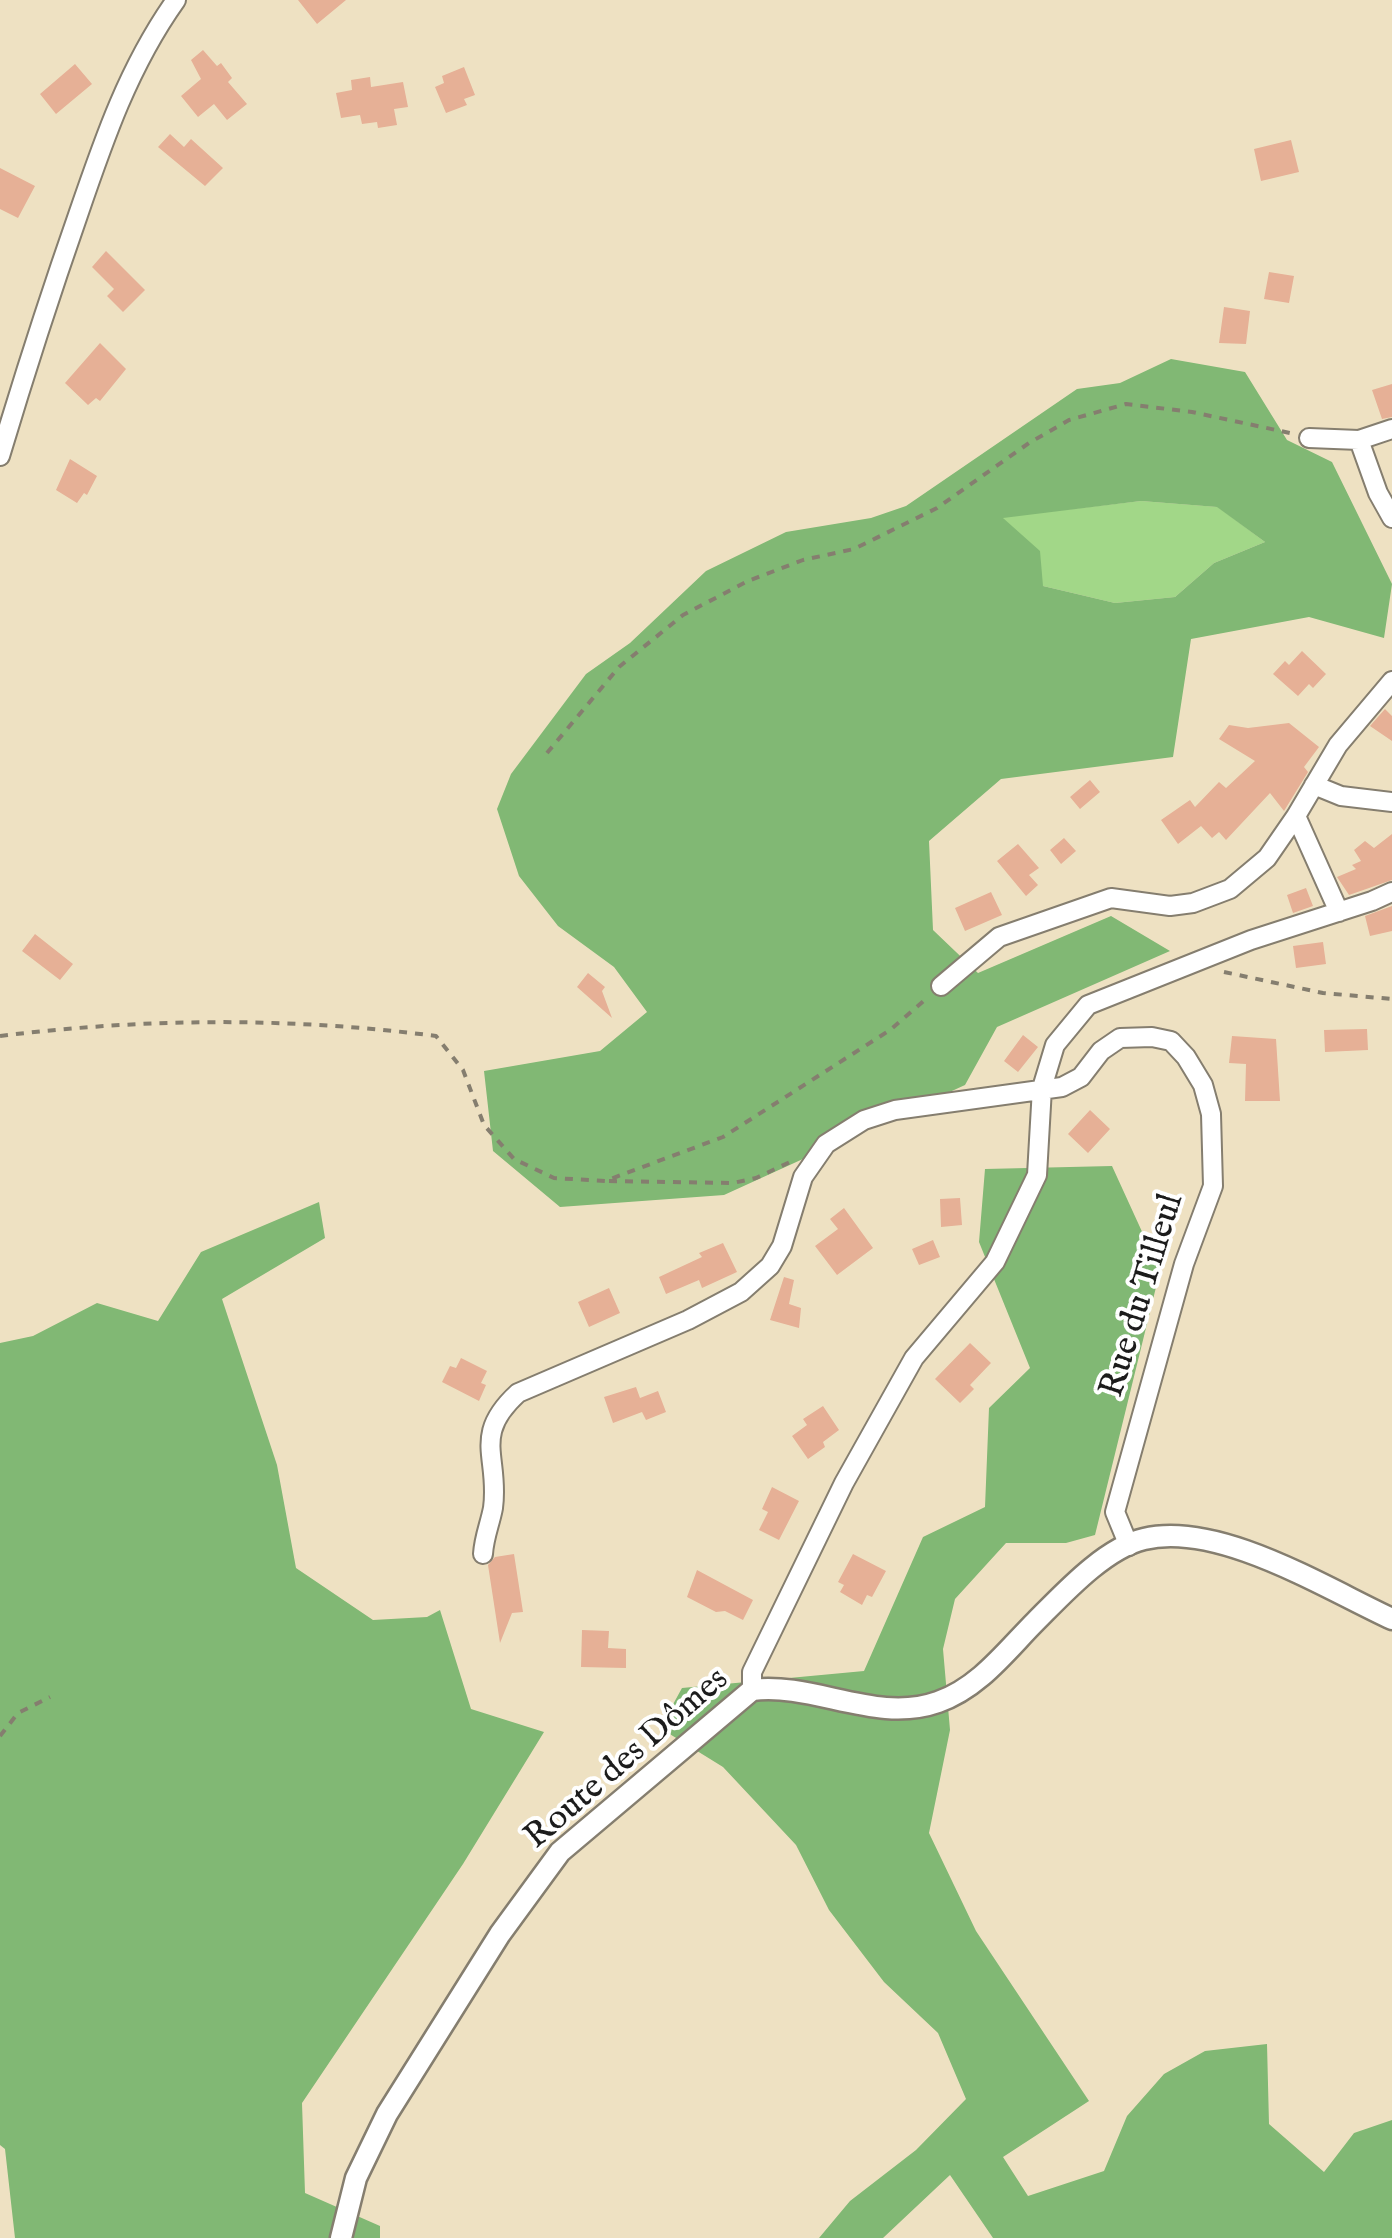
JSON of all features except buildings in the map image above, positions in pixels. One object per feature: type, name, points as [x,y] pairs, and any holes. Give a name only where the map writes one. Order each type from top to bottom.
[{"type":"street","points":[[0,456],[118,103],[143,49],[176,0]]},
{"type":"street","points":[[1309,438],[1358,440],[1392,428]]},
{"type":"street","points":[[1358,440],[1392,518]]},
{"type":"street","points":[[941,986],[999,937],[1056,916],[1111,898],[1170,906],[1230,889],[1267,858],[1338,745],[1392,681]]},
{"type":"street","points":[[1314,785],[1341,796],[1392,802]]},
{"type":"street","points":[[1296,816],[1339,912]]},
{"type":"street","points":[[752,1690],[752,1672],[844,1484],[914,1358],[995,1262],[1037,1175],[1042,1088],[1055,1045],[1088,1005],[1252,940],[1392,892]]},
{"type":"street","name":"Rue du Tilleul","points":[[819,1155],[826,1144],[864,1120],[895,1110],[1062,1087],[1082,1077],[1102,1051],[1120,1038],[1152,1037],[1171,1042],[1186,1057],[1203,1085],[1211,1114],[1213,1186],[1184,1264],[1115,1512],[1129,1546]]},
{"type":"street","points":[[483,1554],[493,1507],[490,1435],[501,1409],[518,1393],[688,1320],[741,1292],[770,1266],[782,1246],[802,1177],[819,1155]]},
{"type":"street","name":"Route des Dômes","points":[[341,2238],[356,2178],[388,2114],[500,1934],[560,1852],[752,1690],[778,1687],[892,1710],[938,1702],[976,1682],[1100,1561],[1142,1539],[1180,1536],[1218,1542],[1256,1555],[1392,1619]]},
{"type":"path","points":[[547,753],[619,667],[683,615],[748,581],[803,560],[854,549],[937,508],[1029,443],[1070,420],[1126,404],[1252,423],[1309,438]]},
{"type":"path","points":[[1196,964],[1248,979],[1392,999]]},
{"type":"path","points":[[605,1180],[723,1137],[890,1030],[941,986]]},
{"type":"path","points":[[0,1036],[90,1024],[224,1020],[436,1036],[462,1070],[484,1124],[514,1158],[554,1178],[733,1183],[819,1155]]},
{"type":"path","points":[[0,1736],[18,1713],[50,1697]]},
{"type":"green space","points":[[1171,359],[1245,372],[1287,440],[1332,462],[1392,584],[1384,638],[1309,617],[1191,639],[1173,757],[1001,779],[929,841],[933,930],[978,973],[1111,916],[1170,951],[997,1027],[965,1085],[724,1195],[560,1207],[493,1151],[484,1071],[600,1051],[647,1012],[614,967],[558,926],[519,876],[497,809],[511,774],[586,674],[630,643],[706,571],[786,532],[871,518],[906,506],[1077,389],[1120,383]],"holes":[[[1141,501],[1217,507],[1265,542],[1214,563],[1175,597],[1115,603],[1043,586],[1040,551],[1003,518]]]},
{"type":"green space","points":[[1141,501],[1218,507],[1265,542],[1214,563],[1175,597],[1115,603],[1043,586],[1002,517]]},
{"type":"green space","points":[[1112,1166],[1160,1271],[1095,1535],[1066,1543],[1006,1543],[955,1599],[943,1649],[950,1730],[929,1833],[976,1931],[1089,2101],[1003,2157],[1028,2196],[1104,2171],[1127,2116],[1164,2074],[1205,2051],[1267,2044],[1269,2124],[1324,2172],[1354,2133],[1392,2120],[1392,2238],[993,2238],[950,2175],[883,2238],[819,2238],[850,2201],[916,2150],[966,2099],[938,2033],[884,1982],[829,1910],[796,1845],[723,1767],[660,1728],[682,1688],[864,1671],[923,1537],[985,1507],[989,1408],[1030,1368],[979,1242],[985,1169]]},
{"type":"green space","points":[[319,1202],[325,1238],[222,1299],[277,1465],[296,1568],[373,1620],[427,1617],[440,1610],[471,1709],[544,1732],[463,1864],[302,2103],[305,2193],[380,2226],[380,2238],[15,2238],[5,2149],[0,2145],[0,1343],[33,1336],[97,1303],[158,1321],[201,1252]]}]
